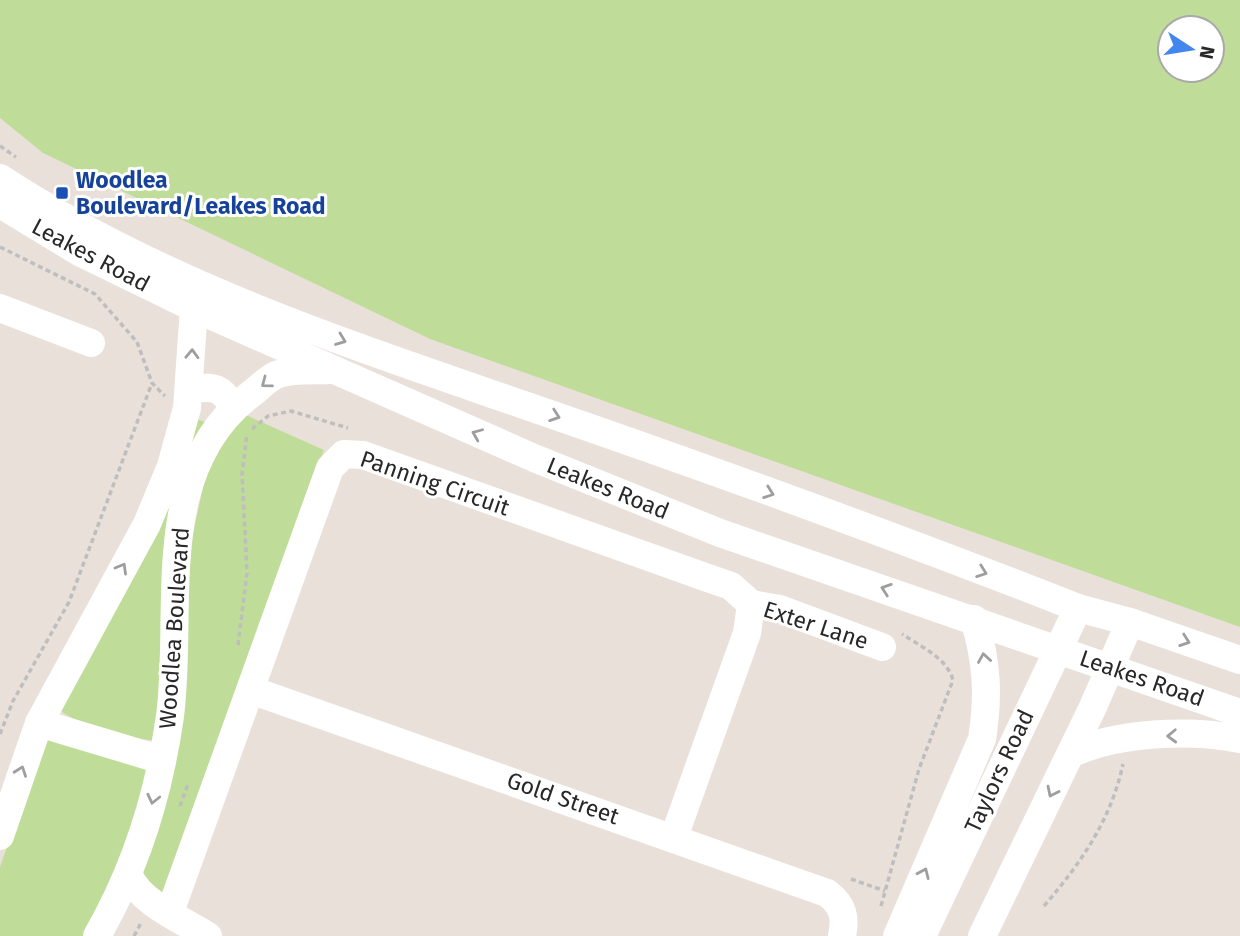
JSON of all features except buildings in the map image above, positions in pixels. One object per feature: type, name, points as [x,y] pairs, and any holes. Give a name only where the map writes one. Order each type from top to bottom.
[{"type":"street","name":"Leakes Road","points":[[0,178],[157,267],[400,363],[699,467],[1078,608],[1130,622],[1240,660]]},
{"type":"street","name":"Leakes Road","points":[[0,204],[81,253],[194,308],[512,449],[709,528],[1240,713]]},
{"type":"street","points":[[0,308],[91,343]]},
{"type":"street","name":"Woodlea Boulevard","points":[[0,836],[39,723],[147,524],[182,433],[189,389],[194,308]]},
{"type":"street","name":"Woodlea Boulevard","points":[[97,936],[123,888],[148,821],[162,760],[170,713],[173,577],[184,509],[204,451],[220,423],[241,419],[276,375],[331,370]]},
{"type":"street","points":[[189,389],[213,387],[224,392],[241,419]]},
{"type":"street","name":"Panning Circuit","points":[[161,907],[251,690],[330,468],[344,454],[363,455],[705,576],[731,586],[751,604]]},
{"type":"street","points":[[674,837],[747,633],[751,604]]},
{"type":"street","name":"Exter Lane","points":[[751,604],[780,609],[881,647]]},
{"type":"street","name":"Taylors Road","points":[[922,936],[1056,648],[1078,608]]},
{"type":"street","points":[[897,936],[982,739],[987,709],[987,678],[985,654],[974,619]]},
{"type":"street","points":[[982,936],[1071,754],[1130,622]]},
{"type":"street","name":"Gold Street","points":[[251,690],[827,893],[838,902],[844,913],[842,936]]},
{"type":"street","name":"Woodlea Boulevard","points":[[39,723],[162,760]]},
{"type":"street","points":[[1071,754],[1088,746],[1122,738],[1218,735],[1240,739]]},
{"type":"street","points":[[123,888],[133,887],[208,936]]},
{"type":"path","points":[[0,247],[95,294],[126,327]]},
{"type":"path","points":[[0,734],[13,701],[69,602],[152,383]]},
{"type":"path","points":[[238,649],[247,573],[241,419]]},
{"type":"path","points":[[879,914],[919,769],[953,680]]},
{"type":"path","points":[[1044,906],[1068,878],[1102,824],[1124,761]]},
{"type":"path","points":[[180,808],[191,776]]},
{"type":"path","points":[[134,936],[161,907]]},
{"type":"green space","points":[[0,0],[1240,0],[1240,627],[430,339],[43,153],[0,118]]},
{"type":"green space","points":[[239,412],[324,450],[165,898],[138,876],[190,547],[205,478]]},
{"type":"green space","points":[[197,419],[205,422],[164,697],[152,740],[101,730],[74,719],[57,707]]},
{"type":"green space","points":[[45,738],[152,770],[139,821],[89,936],[0,936],[0,867]]},
{"type":"place","name":"Woodlea Boulevard/Leakes Road","points":[[62,193]]}]
